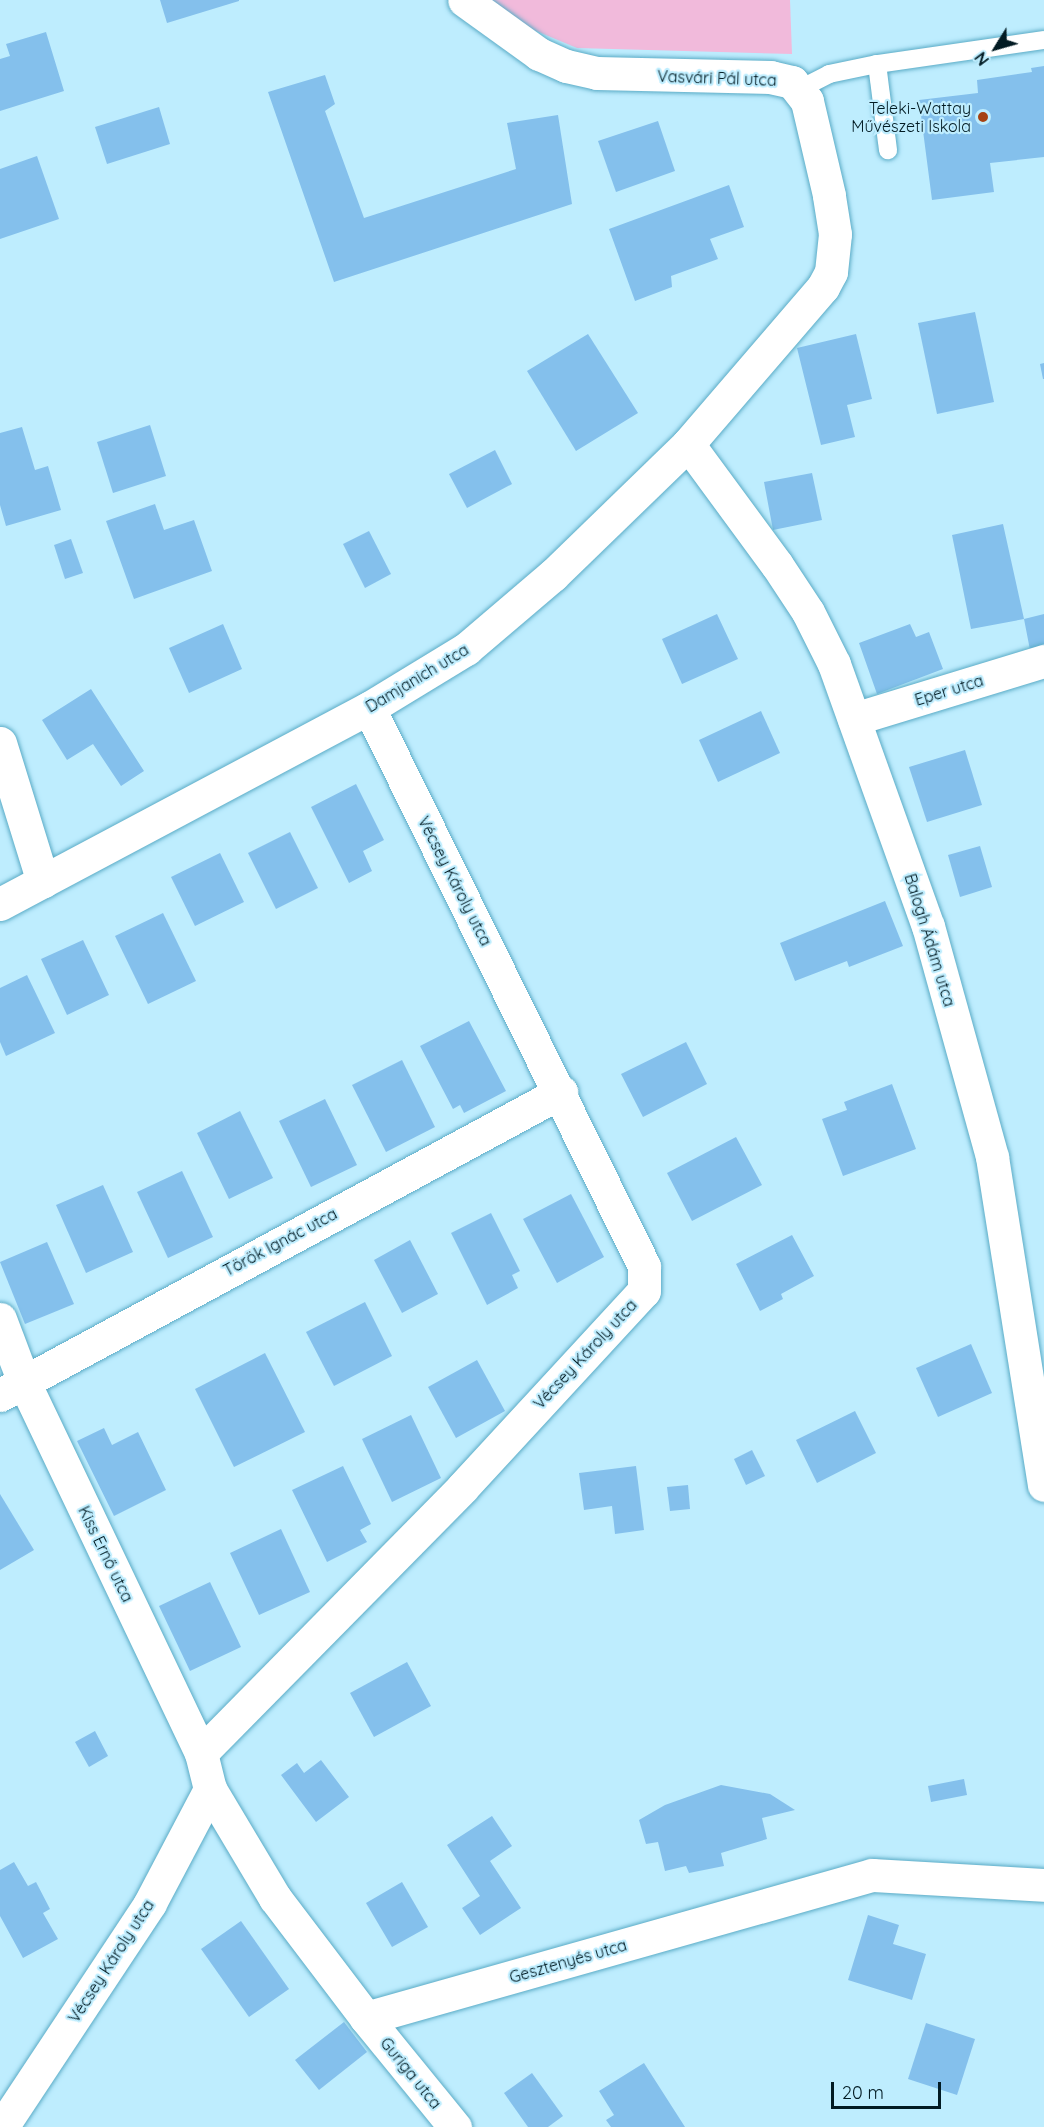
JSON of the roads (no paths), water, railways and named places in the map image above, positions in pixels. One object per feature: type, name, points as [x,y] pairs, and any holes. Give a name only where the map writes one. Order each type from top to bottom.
[{"type":"street","name":"Vasvári Pál utca","points":[[475,3],[539,54],[566,66],[597,74],[771,77],[792,82],[800,89],[822,152],[835,234],[831,272],[811,303]]},
{"type":"street","name":"Damjanich utca","points":[[0,904],[369,708],[466,649],[553,575],[688,444],[811,303]]},
{"type":"street","name":"Balogh Ádám utca","points":[[688,444],[808,612],[834,664],[928,926],[992,1157],[1044,1485]]},
{"type":"street","name":"Eper utca","points":[[854,719],[1044,661]]},
{"type":"street","name":"Vécsey Károly utca","points":[[201,1753],[462,1488],[644,1292],[644,1266],[561,1092],[369,708]]},
{"type":"street","points":[[0,743],[43,882]]},
{"type":"street","name":"Török Ignác utca","points":[[11,1388],[561,1092]]},
{"type":"street","name":"Kiss Ernő utca","points":[[0,1319],[11,1388],[201,1753],[210,1789]]},
{"type":"street","name":"Vécsey Károly utca","points":[[2,2127],[150,1903],[210,1789]]},
{"type":"street","points":[[210,1789],[275,1898],[366,2018]]},
{"type":"street","name":"Gesztenyés utca","points":[[366,2018],[872,1875],[1044,1885]]},
{"type":"street","name":"Guriga utca","points":[[366,2018],[456,2127]]},
{"type":"lane","points":[[800,89],[828,74],[877,64],[1044,40]]},
{"type":"lane","points":[[877,64],[888,150]]},
{"type":"place","name":"Teleki-Wattay Művészeti Iskola","points":[[983,117]]}]
